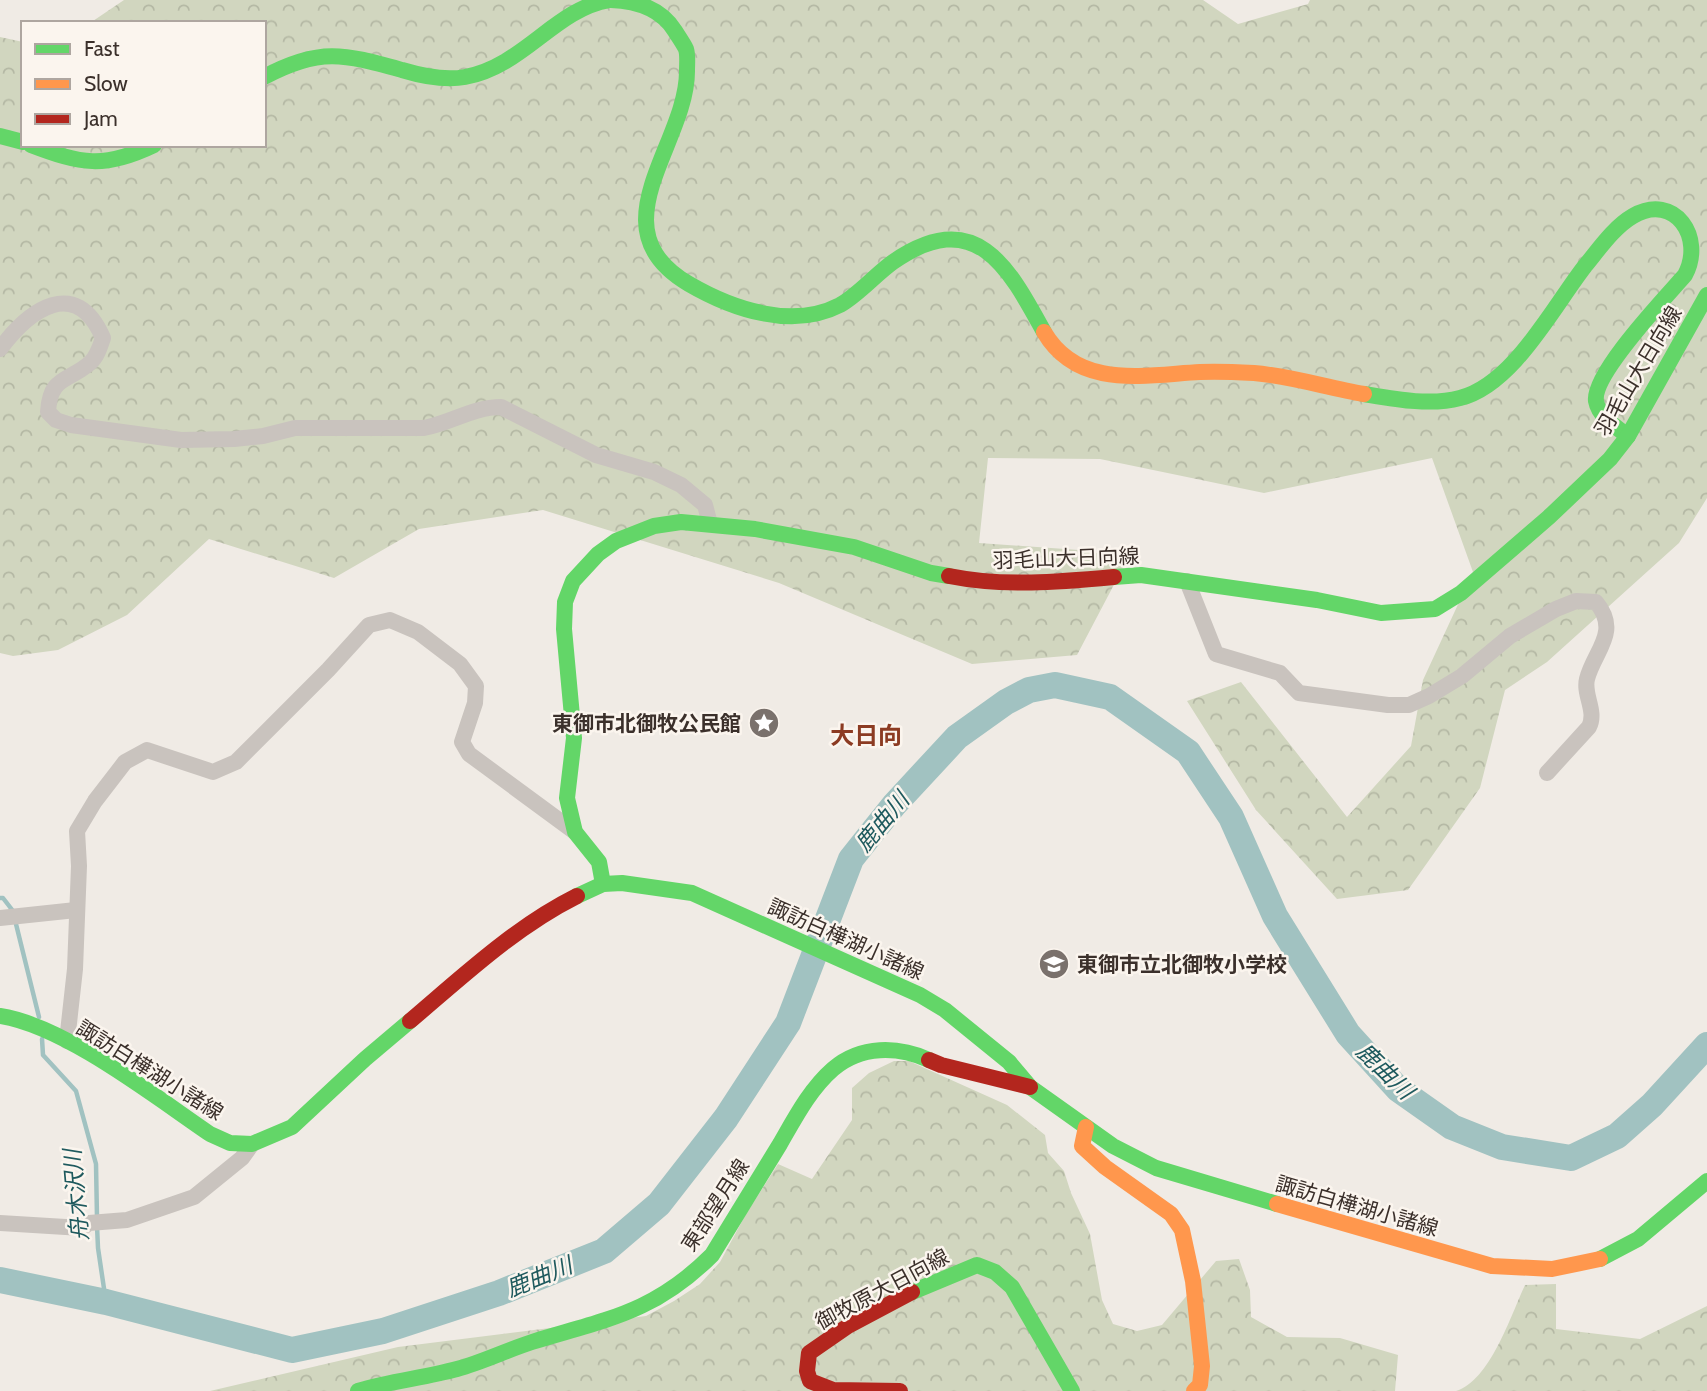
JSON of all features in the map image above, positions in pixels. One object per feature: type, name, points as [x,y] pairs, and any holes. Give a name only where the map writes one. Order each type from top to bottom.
[{"type":"main road","points":[[266,76],[301,58],[324,54],[344,55],[448,79],[463,78],[509,62],[569,16],[589,5],[610,0],[626,0],[654,9],[677,29],[686,50],[689,69],[685,92],[648,194],[645,233],[652,251],[678,278],[731,304],[766,314],[796,316],[839,306],[911,250],[944,240],[963,240],[981,245],[1002,266],[1053,347],[1062,356],[1093,372],[1144,378],[1199,372],[1239,373],[1265,375],[1398,399],[1446,400],[1475,394],[1514,361],[1599,248],[1628,219],[1644,211],[1657,209],[1671,213],[1690,232],[1692,262],[1685,275],[1611,366],[1599,385],[1595,397],[1601,412],[1628,436]]},
{"type":"main road","points":[[0,136],[21,141]]},
{"type":"main road","points":[[37,147],[85,163],[108,163],[150,147]]},
{"type":"main road","name":"羽毛山大日向線","points":[[603,884],[599,862],[575,832],[567,798],[574,738],[564,629],[565,602],[573,581],[598,554],[616,541],[654,526],[681,522],[710,524],[755,529],[855,547],[931,573],[978,582],[1040,583],[1142,575],[1317,600],[1381,613],[1435,609],[1461,593],[1549,517],[1610,458],[1628,436],[1707,295]]},
{"type":"main road","name":"諏訪白樺湖小諸線","points":[[0,1016],[9,1015],[28,1022],[67,1041],[210,1134],[230,1143],[252,1144],[292,1127],[365,1059],[507,940],[547,911],[603,884],[622,883],[692,893],[879,975],[945,1010],[1009,1062],[1030,1087],[1113,1146],[1156,1168],[1497,1268],[1536,1268],[1593,1262],[1636,1240],[1707,1181]]},
{"type":"main road","name":"東部望月線","points":[[358,1391],[459,1368],[534,1342],[595,1325],[642,1308],[669,1294],[694,1275],[712,1255],[805,1102],[833,1069],[854,1056],[873,1049],[912,1052],[941,1065],[1030,1087]]},
{"type":"main road","points":[[1086,1127],[1082,1146],[1105,1167],[1171,1214],[1181,1230],[1193,1281],[1202,1366],[1200,1385],[1194,1391]]},
{"type":"main road","name":"御牧原大日向線","points":[[900,1391],[833,1390],[810,1381],[807,1371],[808,1353],[837,1332],[888,1304],[948,1275],[977,1265],[995,1272],[1012,1287],[1072,1391]]},
{"type":"street","points":[[0,349],[18,327],[44,308],[55,304],[69,305],[85,311],[96,321],[103,338],[93,361],[63,377],[52,391],[48,412],[71,425],[181,440],[234,439],[304,428],[424,428],[442,425],[478,409],[501,407],[596,454],[654,472],[681,485],[705,505],[710,524]]},
{"type":"street","points":[[1187,581],[1216,654],[1280,673],[1299,692],[1388,705],[1409,705],[1429,696],[1462,676],[1510,636],[1556,609],[1576,601],[1596,603],[1604,611],[1607,624],[1602,649],[1586,680],[1593,719],[1589,727],[1547,773]]},
{"type":"street","points":[[67,1041],[75,969],[79,866],[77,831],[95,801],[125,762],[147,750],[214,772],[236,762],[369,625],[390,620],[418,632],[460,664],[475,687],[475,703],[461,742],[469,754],[575,832]]},
{"type":"street","points":[[0,918],[76,910]]},
{"type":"street","points":[[0,1223],[82,1228],[89,1223],[127,1220],[194,1197],[243,1158],[252,1144]]},
{"type":"green space","points":[[124,0],[1203,0],[1238,24],[1308,4],[1310,0],[1707,0],[1707,498],[1679,543],[1547,662],[1505,690],[1480,788],[1408,890],[1337,899],[1256,810],[1187,701],[1241,682],[1347,817],[1411,746],[1423,680],[1473,572],[1432,458],[1264,493],[1100,459],[988,458],[979,543],[1079,550],[1128,558],[1077,655],[972,664],[779,583],[543,510],[419,529],[334,578],[209,539],[127,615],[58,650],[13,656],[0,653],[0,37],[21,42],[21,147],[266,147],[266,21],[93,21]]},
{"type":"green space","points":[[894,1061],[909,1061],[1007,1105],[1045,1135],[1048,1153],[1064,1171],[1090,1234],[1102,1300],[1113,1324],[1137,1331],[1162,1325],[1216,1261],[1239,1259],[1250,1290],[1251,1317],[1287,1337],[1340,1338],[1398,1355],[1395,1391],[210,1391],[398,1347],[646,1316],[700,1284],[720,1262],[778,1164],[812,1179],[852,1120],[852,1088],[869,1073]]},
{"type":"green space","points":[[1556,1284],[1556,1329],[1640,1339],[1707,1306],[1707,1391],[1456,1391],[1468,1385],[1489,1361],[1525,1285]]},
{"type":"waterway","name":"鹿曲川","points":[[0,1280],[106,1302],[292,1350],[383,1331],[499,1293],[604,1251],[659,1204],[726,1118],[788,1023],[851,859],[894,805],[957,737],[1006,702],[1029,690],[1055,685],[1110,697],[1188,752],[1231,817],[1275,916],[1348,1034],[1398,1089],[1452,1127],[1502,1147],[1571,1158],[1617,1136],[1652,1105],[1707,1045]]},
{"type":"waterway","name":"舟木沢川","points":[[0,898],[3,898],[13,911]]},
{"type":"waterway","name":"舟木沢川","points":[[15,920],[39,1017]]},
{"type":"waterway","name":"舟木沢川","points":[[42,1039],[43,1055],[76,1091],[96,1164],[97,1218]]},
{"type":"waterway","name":"舟木沢川","points":[[97,1226],[106,1302]]},
{"type":"traffic: fast","points":[[266,76],[301,61],[332,56],[364,60],[433,77],[465,77],[505,62],[572,14],[609,0]]},
{"type":"traffic: fast","points":[[611,0],[639,4],[655,11],[669,23],[686,49],[687,70],[683,98],[652,184],[646,211],[648,237],[661,262],[689,284],[743,308],[782,316],[802,316],[840,305],[893,262],[922,246],[946,240],[967,242],[986,251],[1002,266],[1017,285],[1044,332]]},
{"type":"traffic: fast","points":[[0,136],[21,141]]},
{"type":"traffic: fast","points":[[37,147],[79,160],[92,161],[121,158],[150,147]]},
{"type":"traffic: fast","points":[[1364,394],[1412,401],[1437,401],[1460,398],[1479,390],[1497,378],[1514,361],[1613,232],[1633,216],[1648,210],[1662,210],[1673,214],[1682,223],[1691,247],[1690,261],[1685,275],[1617,355],[1598,389],[1596,401],[1604,417],[1628,436]]},
{"type":"traffic: fast","points":[[1114,577],[1141,575],[1317,600],[1381,613],[1435,609],[1461,593],[1549,517],[1610,459],[1628,436],[1707,295]]},
{"type":"traffic: fast","points":[[603,884],[599,862],[575,832],[567,798],[574,738],[564,629],[565,602],[573,581],[598,554],[616,541],[654,526],[681,522],[755,529],[854,547],[931,573],[949,576]]},
{"type":"traffic: fast","points":[[577,896],[603,884],[622,883],[692,893],[920,995],[945,1010],[1009,1062],[1030,1087],[1113,1146],[1156,1168],[1277,1204]]},
{"type":"traffic: fast","points":[[0,1016],[25,1022],[80,1048],[108,1064],[210,1134],[230,1143],[252,1144],[292,1127],[410,1021]]},
{"type":"traffic: fast","points":[[358,1391],[467,1366],[532,1342],[607,1320],[670,1290],[712,1255],[804,1104],[833,1069],[855,1056],[880,1050],[905,1052],[929,1060]]},
{"type":"traffic: fast","points":[[1600,1259],[1638,1239],[1707,1181]]},
{"type":"traffic: fast","points":[[912,1292],[977,1265],[995,1272],[1012,1287],[1072,1391]]},
{"type":"traffic: slow","points":[[1044,332],[1058,350],[1075,363],[1114,375],[1254,373],[1364,394]]},
{"type":"traffic: slow","points":[[1086,1127],[1082,1146],[1105,1167],[1171,1214],[1182,1230],[1193,1281],[1202,1366],[1200,1385],[1194,1391]]},
{"type":"traffic: slow","points":[[1277,1204],[1492,1266],[1552,1269],[1600,1259]]},
{"type":"traffic: jam","points":[[949,576],[990,582],[1052,582],[1114,577]]},
{"type":"traffic: jam","points":[[410,1021],[511,937],[577,896]]},
{"type":"traffic: jam","points":[[929,1060],[1030,1087]]},
{"type":"traffic: jam","points":[[900,1391],[833,1390],[810,1381],[807,1371],[809,1353],[848,1326],[912,1292]]},
{"type":"place","name":"東御市北御牧公民館","points":[[764,723]]},
{"type":"place","name":"東御市立北御牧小学校","points":[[1054,964]]},
{"type":"district","name":"大日向","points":[[866,735]]}]
